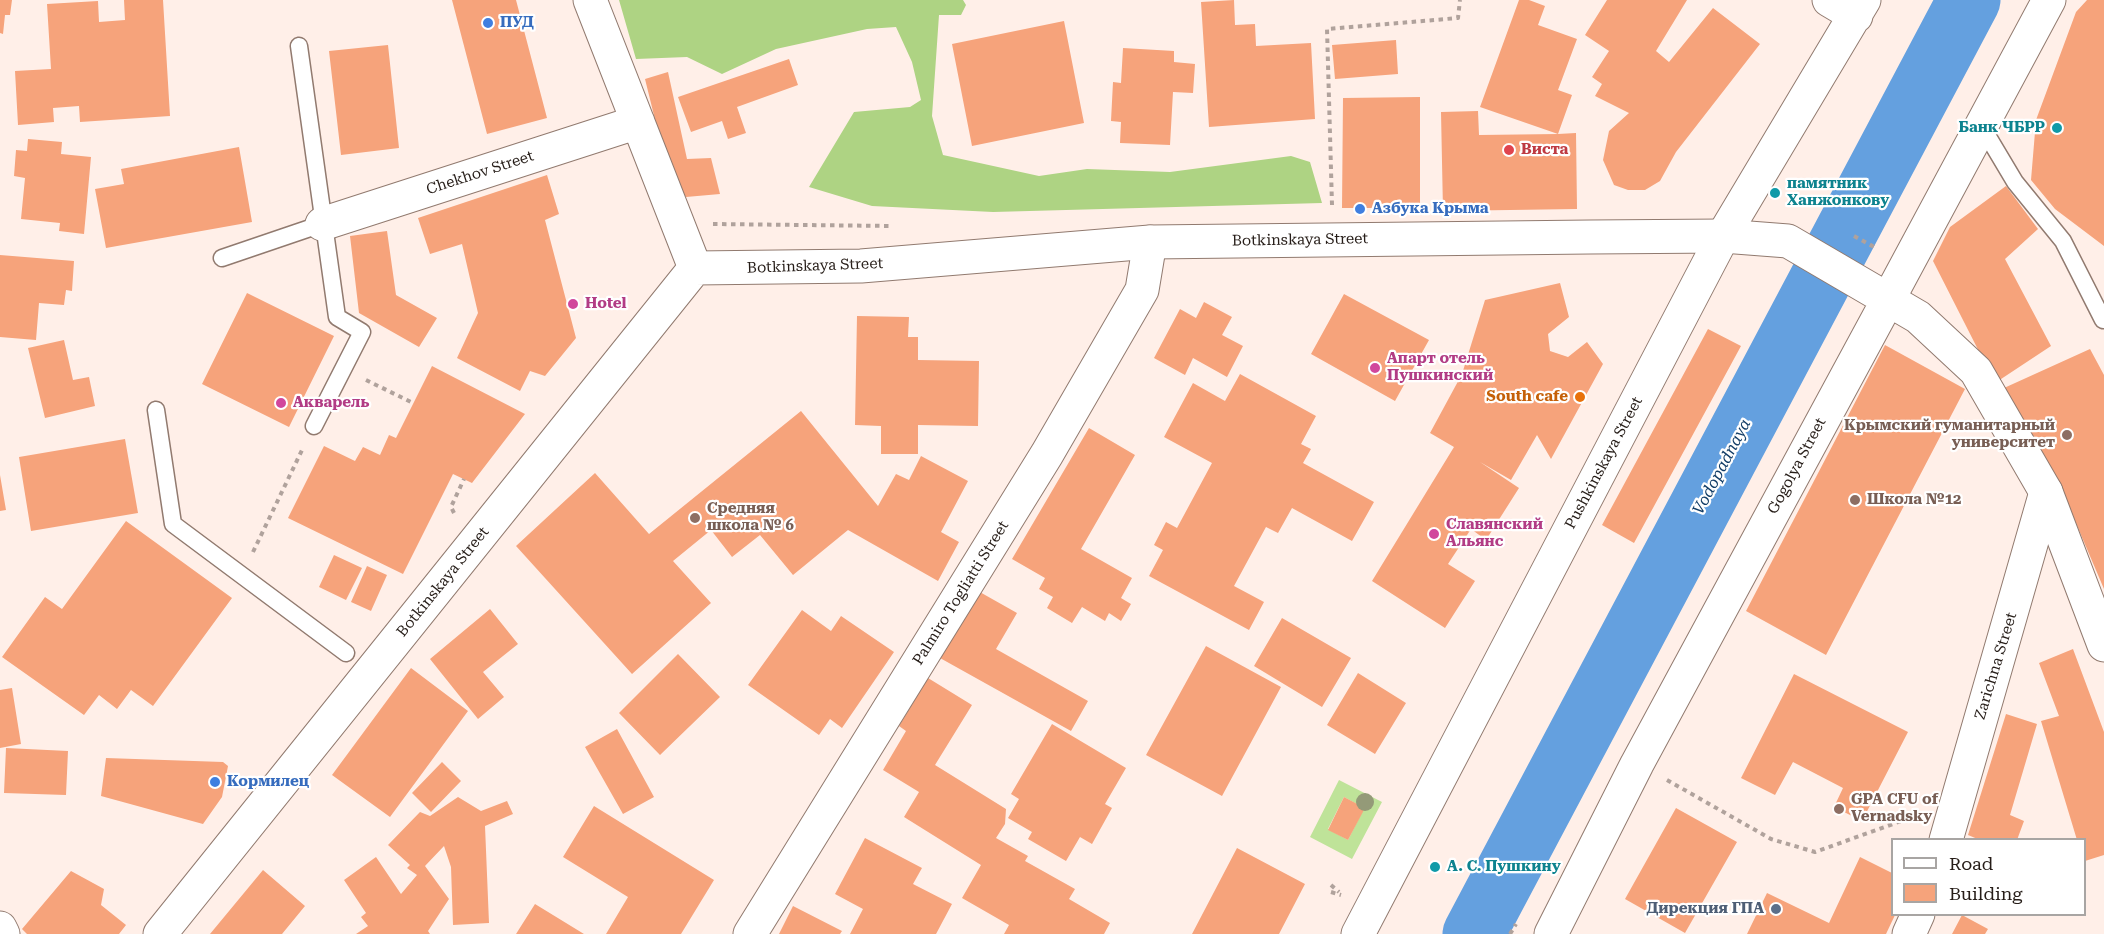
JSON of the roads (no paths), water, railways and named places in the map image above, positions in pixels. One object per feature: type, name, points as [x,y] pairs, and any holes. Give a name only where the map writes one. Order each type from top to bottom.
[{"type":"street","points":[[590,0],[695,268]]},
{"type":"street","name":"Gogolya Street","points":[[1551,934],[1877,292],[1981,125],[2049,0]]},
{"type":"street","name":"Pushkinskaya Street","points":[[1358,934],[1723,236],[1850,5]]},
{"type":"street","name":"Chekhov Street","points":[[322,224],[638,122]]},
{"type":"street","name":"Botkinskaya Street","points":[[160,934],[695,268],[861,266],[1150,242],[1723,236],[1788,241],[1877,292]]},
{"type":"street","name":"Palmiro Togliatti Street","points":[[750,934],[1089,382],[1142,290],[1150,242]]},
{"type":"street","points":[[1877,292],[1918,317],[1976,371],[2046,492],[2104,645]]},
{"type":"street","name":"Zarichna Street","points":[[1946,838],[2046,492]]},
{"type":"street","points":[[1909,934],[1918,916]]},
{"type":"street","points":[[0,928],[3,934]]},
{"type":"lane","points":[[299,46],[322,224],[337,317],[362,332],[314,426]]},
{"type":"lane","points":[[1981,125],[2015,182],[2063,241],[2103,320]]},
{"type":"lane","points":[[222,258],[322,224]]},
{"type":"lane","points":[[156,410],[173,524],[242,573],[346,653]]},
{"type":"waterway","name":"Vodopadnaya","points":[[1474,934],[1969,0]]},
{"type":"place","name":"ПУД","points":[[488,23]]},
{"type":"place","name":"Банк ЧБРР","points":[[2057,128]]},
{"type":"place","name":"Виста","points":[[1509,150]]},
{"type":"place","name":"памятник Ханжонкову","points":[[1775,193]]},
{"type":"place","name":"Азбука Крыма","points":[[1360,209]]},
{"type":"place","name":"Hotel","points":[[573,304]]},
{"type":"place","name":"Апарт отель Пушкинский","points":[[1375,368]]},
{"type":"place","name":"South cafe","points":[[1580,397]]},
{"type":"place","name":"Акварель","points":[[281,403]]},
{"type":"place","name":"Крымский гуманитарный университет","points":[[2067,435]]},
{"type":"place","name":"Школа №12","points":[[1855,500]]},
{"type":"place","name":"Средняя школа № 6","points":[[695,518]]},
{"type":"place","name":"Славянский Альянс","points":[[1434,534]]},
{"type":"place","name":"Кормилец","points":[[215,782]]},
{"type":"place","name":"GPA CFU of Vernadsky","points":[[1839,809]]},
{"type":"place","name":"А. С. Пушкину","points":[[1435,867]]},
{"type":"place","name":"Дирекция ГПА","points":[[1776,909]]}]
